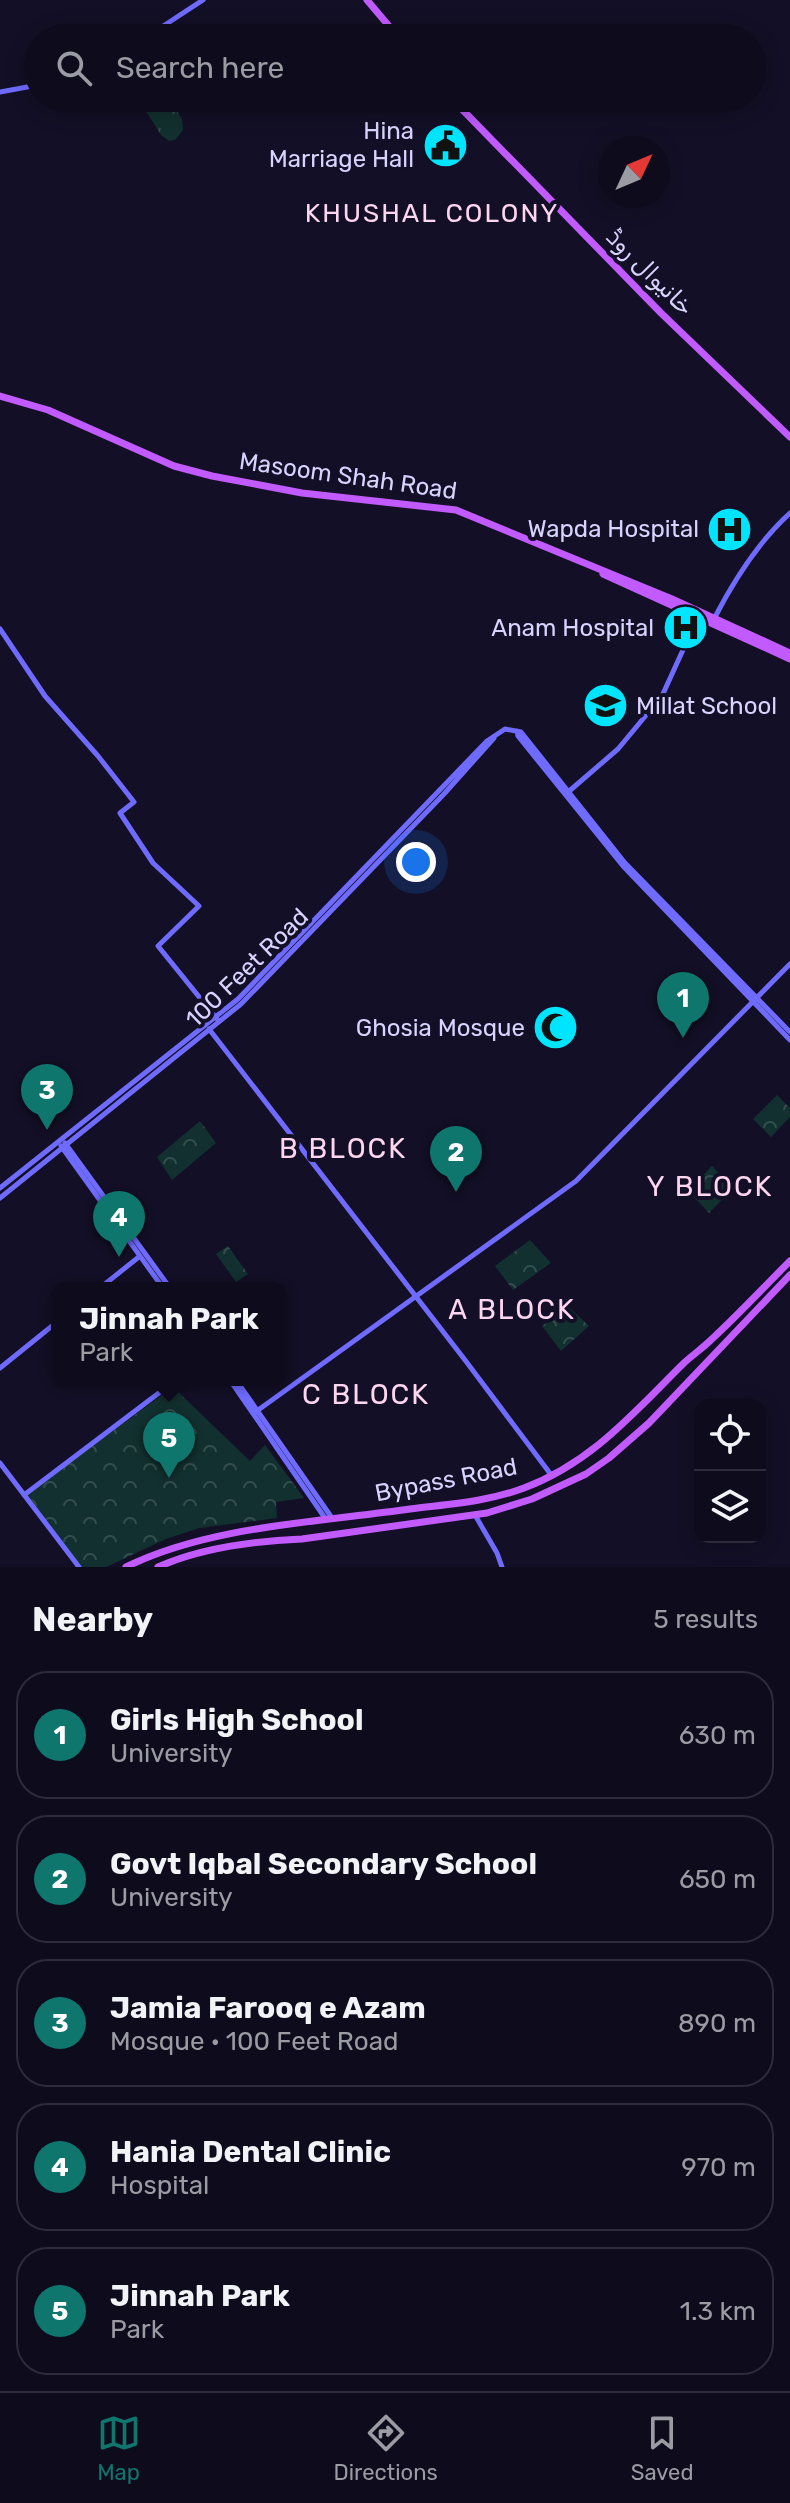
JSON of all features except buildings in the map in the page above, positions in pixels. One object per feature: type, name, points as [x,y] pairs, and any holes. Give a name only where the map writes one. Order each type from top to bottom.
[{"type":"main road","points":[[166,24],[203,0]]},
{"type":"main road","points":[[370,0],[390,24]]},
{"type":"main road","points":[[0,92],[24,88]]},
{"type":"main road","name":"خانیوال روڈ","points":[[467,112],[661,313],[790,435]]},
{"type":"main road","name":"Masoom Shah Road","points":[[0,396],[48,410],[174,466],[302,493],[456,510],[714,619],[742,634]]},
{"type":"main road","points":[[714,619],[760,546],[790,513]]},
{"type":"main road","name":"Masoom Shah Road","points":[[671,602],[698,617],[790,656]]},
{"type":"main road","points":[[568,793],[618,749],[662,696],[698,617]]},
{"type":"main road","points":[[0,629],[45,696],[134,802],[120,813],[147,854],[199,906],[158,946],[218,1020]]},
{"type":"main road","name":"100 Feet Road","points":[[0,1188],[218,1020],[294,951],[494,737],[505,729],[517,730],[625,863],[789,1037]]},
{"type":"main road","points":[[256,1412],[576,1181],[790,964]]},
{"type":"main road","points":[[208,1028],[552,1476]]},
{"type":"main road","points":[[62,1143],[159,1282]]},
{"type":"main road","points":[[62,1143],[166,1282]]},
{"type":"main road","name":"100 Feet Road","points":[[0,1198],[62,1143]]},
{"type":"main road","points":[[108,1282],[140,1256]]},
{"type":"main road","name":"Bypass Road","points":[[126,1567],[185,1544],[328,1518],[375,1515],[473,1501],[511,1493],[552,1476],[598,1447],[636,1414],[790,1261]]},
{"type":"main road","points":[[158,1567],[213,1551],[272,1540],[302,1539],[475,1515],[526,1501],[586,1474],[630,1441],[790,1275]]},
{"type":"main road","points":[[0,1368],[51,1327]]},
{"type":"main road","points":[[24,1495],[168,1386]]},
{"type":"main road","points":[[237,1386],[328,1518]]},
{"type":"main road","points":[[0,1463],[79,1567]]},
{"type":"main road","points":[[523,1489],[520,1497],[526,1501]]},
{"type":"main road","points":[[511,1493],[518,1498],[515,1505]]},
{"type":"main road","points":[[475,1515],[502,1567]]},
{"type":"green space","points":[[147,112],[177,112],[183,130],[175,140],[169,141],[161,135]]},
{"type":"green space","points":[[777,1095],[790,1108],[790,1117],[771,1137],[753,1119]]},
{"type":"green space","points":[[200,1121],[216,1143],[172,1180],[157,1157]]},
{"type":"green space","points":[[712,1166],[733,1188],[709,1213],[688,1191]]},
{"type":"green space","points":[[530,1240],[551,1263],[513,1290],[495,1266]]},
{"type":"green space","points":[[228,1246],[248,1274],[236,1282],[216,1254]]},
{"type":"green space","points":[[568,1306],[589,1326],[561,1351],[542,1326]]},
{"type":"green space","points":[[173,1387],[250,1461],[265,1445],[304,1498],[276,1502],[277,1518],[199,1528],[166,1539],[106,1567],[81,1567],[27,1494]]},
{"type":"place","name":"Hina Marriage Hall","points":[[445,145]]},
{"type":"place","name":"Wapda Hospital","points":[[730,529]]},
{"type":"place","name":"Anam Hospital","points":[[685,628]]},
{"type":"place","name":"Millat School","points":[[605,706]]},
{"type":"place","name":"Ghosia Mosque","points":[[556,1028]]},
{"type":"place","name":"Girls High School","points":[[683,1038]]},
{"type":"place","name":"Jamia Farooq e Azam","points":[[47,1130]]},
{"type":"place","name":"Govt Iqbal Secondary School","points":[[456,1192]]},
{"type":"place","name":"Hania Dental Clinic","points":[[119,1257]]},
{"type":"place","name":"Jinnah Park","points":[[169,1478]]},
{"type":"district","name":"KHUSHAL COLONY","points":[[432,213]]},
{"type":"district","name":"B BLOCK","points":[[343,1148]]},
{"type":"district","name":"Y BLOCK","points":[[710,1186]]},
{"type":"district","name":"A BLOCK","points":[[512,1309]]},
{"type":"district","name":"C BLOCK","points":[[366,1394]]}]
